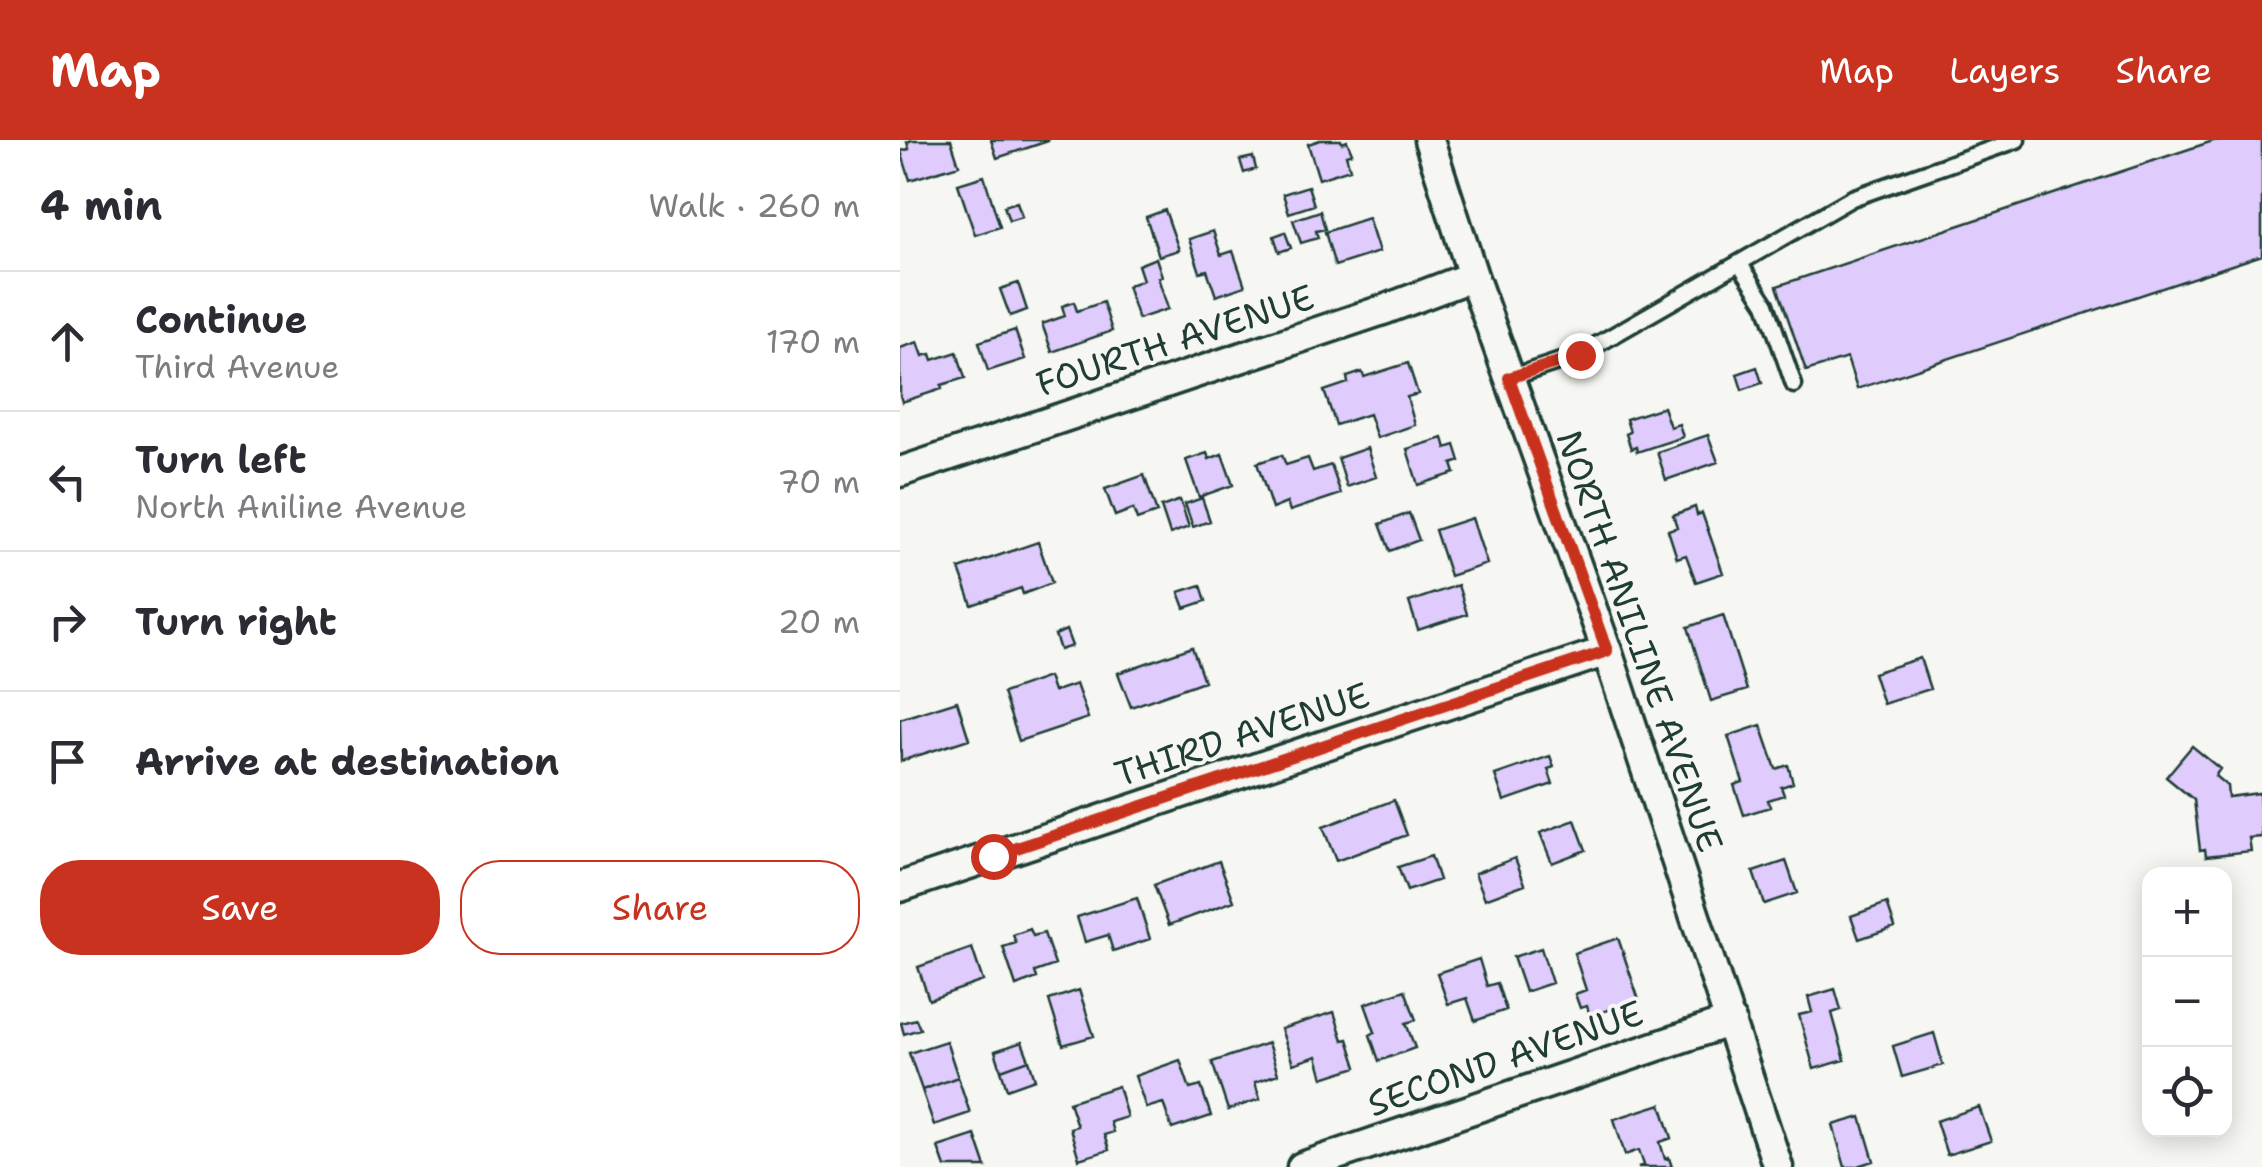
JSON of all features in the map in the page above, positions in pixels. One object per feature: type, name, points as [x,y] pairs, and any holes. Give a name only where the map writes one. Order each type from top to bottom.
[{"type":"street","name":"NORTH ANILINE AVENUE","points":[[1429,140],[1472,276],[1607,651],[1778,1167]]},
{"type":"street","name":"FOURTH AVENUE","points":[[900,472],[1386,310],[1472,276]]},
{"type":"street","name":"THIRD AVENUE","points":[[900,888],[1607,651]]},
{"type":"street","name":"SECOND AVENUE","points":[[1302,1167],[1731,1020]]},
{"type":"lane","points":[[1509,378],[1580,355],[1852,198],[2017,140]]},
{"type":"lane","points":[[1740,264],[1766,304],[1794,385]]},
{"type":"building","points":[[951,140],[959,165],[910,180],[901,151],[909,149],[907,142]]},
{"type":"building","points":[[991,140],[1048,140],[1048,141],[997,158]]},
{"type":"building","points":[[1320,140],[1347,141],[1352,153],[1346,155],[1350,169],[1319,179],[1308,144]]},
{"type":"building","points":[[2216,140],[2262,140],[2262,255],[1857,389],[1847,358],[1806,371],[1777,286]]},
{"type":"building","points":[[1253,157],[1256,169],[1244,173],[1240,160]]},
{"type":"building","points":[[984,176],[1000,227],[975,235],[958,184]]},
{"type":"building","points":[[1308,186],[1314,205],[1289,213],[1283,194]]},
{"type":"building","points":[[1017,202],[1022,217],[1009,221],[1004,206]]},
{"type":"building","points":[[1165,210],[1179,250],[1159,256],[1146,217]]},
{"type":"building","points":[[1320,211],[1325,229],[1316,231],[1318,238],[1301,243],[1293,220]]},
{"type":"building","points":[[1368,218],[1379,252],[1335,266],[1325,232]]},
{"type":"building","points":[[1213,231],[1221,255],[1233,251],[1245,286],[1216,296],[1207,270],[1200,272],[1189,239]]},
{"type":"building","points":[[1285,232],[1291,248],[1279,252],[1274,236]]},
{"type":"building","points":[[1156,258],[1168,309],[1138,319],[1127,286],[1143,280],[1138,265]]},
{"type":"building","points":[[1018,283],[1027,310],[1010,316],[1000,289]]},
{"type":"building","points":[[1074,302],[1077,311],[1103,302],[1112,331],[1052,352],[1042,324],[1065,316],[1062,306]]},
{"type":"building","points":[[1015,330],[1025,359],[988,371],[979,342]]},
{"type":"building","points":[[918,342],[923,356],[931,354],[933,360],[957,352],[965,378],[902,402],[900,348]]},
{"type":"building","points":[[1408,363],[1418,394],[1407,397],[1415,425],[1377,438],[1369,414],[1336,425],[1324,391],[1348,383],[1347,377],[1362,372],[1364,377]]},
{"type":"building","points":[[1757,367],[1762,383],[1742,390],[1737,374]]},
{"type":"building","points":[[1663,407],[1670,427],[1679,424],[1683,437],[1637,452],[1636,447],[1631,449],[1626,419]]},
{"type":"building","points":[[1708,435],[1718,462],[1666,480],[1657,452]]},
{"type":"building","points":[[1443,438],[1446,448],[1455,445],[1460,461],[1452,464],[1455,473],[1418,485],[1407,449]]},
{"type":"building","points":[[1367,448],[1376,477],[1347,487],[1338,458]]},
{"type":"building","points":[[1207,453],[1209,459],[1222,454],[1233,485],[1199,497],[1186,460]]},
{"type":"building","points":[[1282,455],[1286,465],[1308,458],[1313,471],[1331,465],[1341,494],[1290,511],[1287,503],[1272,509],[1257,463]]},
{"type":"building","points":[[1144,475],[1157,513],[1137,520],[1133,509],[1115,516],[1105,489]]},
{"type":"building","points":[[1202,498],[1210,521],[1193,527],[1185,504]]},
{"type":"building","points":[[1180,500],[1189,527],[1170,534],[1161,507]]},
{"type":"building","points":[[1695,507],[1697,515],[1702,513],[1723,573],[1696,582],[1686,555],[1677,558],[1668,530],[1677,527],[1673,515]]},
{"type":"building","points":[[1409,513],[1419,540],[1390,551],[1380,524]]},
{"type":"building","points":[[1472,518],[1487,564],[1450,576],[1435,530]]},
{"type":"building","points":[[1038,542],[1052,583],[1023,594],[1021,588],[972,605],[959,569]]},
{"type":"building","points":[[1201,585],[1206,601],[1185,608],[1179,592]]},
{"type":"building","points":[[1458,585],[1467,614],[1418,630],[1409,602]]},
{"type":"building","points":[[1723,615],[1747,690],[1711,701],[1688,627]]},
{"type":"building","points":[[1066,630],[1072,646],[1060,650],[1055,635]]},
{"type":"building","points":[[1192,647],[1204,681],[1131,707],[1118,673]]},
{"type":"building","points":[[1920,658],[1930,689],[1883,704],[1873,673]]},
{"type":"building","points":[[1048,677],[1053,692],[1076,684],[1088,718],[1019,741],[1003,693]]},
{"type":"building","points":[[957,701],[969,739],[901,761],[900,719]]},
{"type":"building","points":[[1761,725],[1776,769],[1788,765],[1793,783],[1781,787],[1784,795],[1768,800],[1770,807],[1744,815],[1734,785],[1743,782],[1728,736]]},
{"type":"building","points":[[2192,746],[2220,769],[2215,776],[2227,786],[2228,797],[2259,793],[2262,837],[2249,838],[2251,851],[2206,856],[2205,849],[2200,850],[2194,800],[2166,777]]},
{"type":"building","points":[[1550,756],[1554,767],[1548,769],[1553,784],[1504,801],[1495,775]]},
{"type":"building","points":[[1394,800],[1407,835],[1336,861],[1323,827]]},
{"type":"building","points":[[1575,820],[1586,850],[1552,863],[1540,833]]},
{"type":"building","points":[[1431,856],[1439,880],[1407,891],[1398,867]]},
{"type":"building","points":[[1515,858],[1525,884],[1485,899],[1475,873]]},
{"type":"building","points":[[1219,861],[1234,901],[1169,925],[1154,885]]},
{"type":"building","points":[[1786,861],[1797,893],[1764,904],[1753,872]]},
{"type":"building","points":[[1137,898],[1150,939],[1113,951],[1108,935],[1085,942],[1077,917]]},
{"type":"building","points":[[1887,903],[1895,927],[1859,939],[1851,916]]},
{"type":"building","points":[[1030,929],[1033,936],[1044,933],[1055,965],[1035,972],[1037,978],[1016,986],[1003,947],[1016,943],[1013,935]]},
{"type":"building","points":[[1618,938],[1639,1000],[1590,1016],[1587,1006],[1580,1008],[1575,994],[1586,990],[1574,953]]},
{"type":"building","points":[[972,948],[983,981],[929,1000],[918,967]]},
{"type":"building","points":[[1541,948],[1552,983],[1525,992],[1513,957]]},
{"type":"building","points":[[1479,959],[1487,986],[1497,983],[1506,1010],[1475,1021],[1467,998],[1448,1004],[1437,973]]},
{"type":"building","points":[[1835,989],[1841,1010],[1832,1013],[1845,1060],[1814,1069],[1799,1015],[1812,1012],[1808,997]]},
{"type":"building","points":[[1079,990],[1094,1036],[1063,1045],[1049,1000]]},
{"type":"building","points":[[1405,990],[1416,1020],[1406,1023],[1415,1048],[1379,1061],[1370,1035],[1375,1032],[1365,1004]]},
{"type":"building","points":[[1334,1012],[1357,1067],[1323,1078],[1317,1056],[1293,1064],[1281,1029]]},
{"type":"building","points":[[916,1019],[920,1029],[904,1034],[901,1023]]},
{"type":"building","points":[[1934,1033],[1943,1065],[1902,1077],[1893,1046]]},
{"type":"building","points":[[946,1041],[958,1077],[922,1090],[909,1053]]},
{"type":"building","points":[[1022,1042],[1029,1060],[1001,1070],[995,1051]]},
{"type":"building","points":[[1268,1043],[1278,1074],[1255,1082],[1260,1099],[1228,1110],[1212,1062]]},
{"type":"building","points":[[1029,1060],[1035,1079],[1007,1089],[1001,1070]]},
{"type":"building","points":[[1180,1060],[1190,1089],[1201,1086],[1211,1116],[1172,1129],[1163,1103],[1146,1108],[1135,1076]]},
{"type":"building","points":[[958,1077],[970,1113],[934,1125],[922,1090]]},
{"type":"building","points":[[1118,1086],[1127,1117],[1110,1122],[1113,1132],[1104,1135],[1109,1150],[1079,1159],[1070,1128],[1077,1126],[1069,1102]]},
{"type":"building","points":[[1661,1104],[1672,1138],[1660,1142],[1672,1167],[1638,1167],[1644,1165],[1639,1150],[1625,1155],[1614,1119]]},
{"type":"building","points":[[1979,1107],[1991,1141],[1947,1155],[1936,1121]]},
{"type":"building","points":[[1861,1117],[1874,1161],[1845,1167],[1833,1125]]},
{"type":"building","points":[[975,1135],[986,1167],[945,1167],[938,1147]]},
{"type":"route","points":[[993,856],[1607,651],[1509,378],[1580,355]]}]
